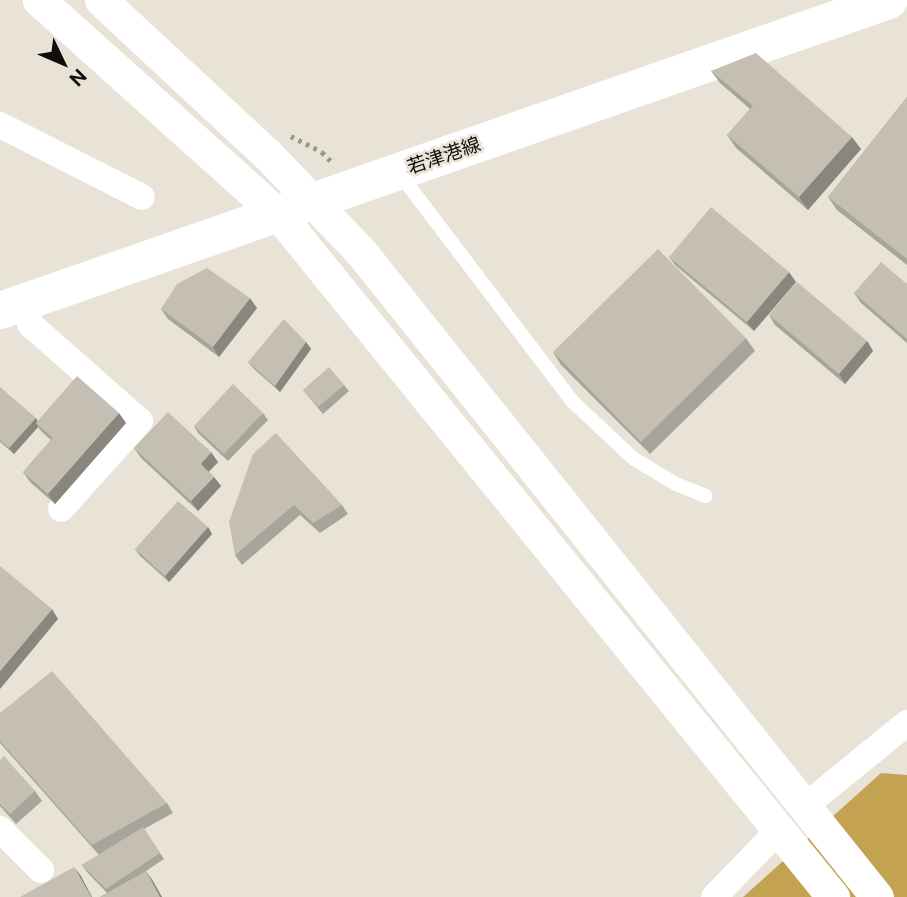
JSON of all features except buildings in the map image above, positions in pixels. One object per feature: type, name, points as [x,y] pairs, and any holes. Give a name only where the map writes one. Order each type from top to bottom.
[{"type":"main road","name":"若津港線","points":[[11,306],[399,173],[888,0]]},
{"type":"street","points":[[39,0],[295,208],[361,252],[877,897]]},
{"type":"street","points":[[101,0],[220,110],[833,897]]},
{"type":"street","points":[[0,125],[142,197]]},
{"type":"street","points":[[11,306],[140,421],[61,509]]},
{"type":"street","points":[[808,812],[907,723]]},
{"type":"street","points":[[0,829],[40,870]]},
{"type":"street","points":[[714,897],[783,835]]},
{"type":"lane","points":[[399,173],[572,401],[634,460],[676,484],[706,496]]},
{"type":"shaded area","points":[[881,773],[907,775],[907,897],[743,897]]}]
